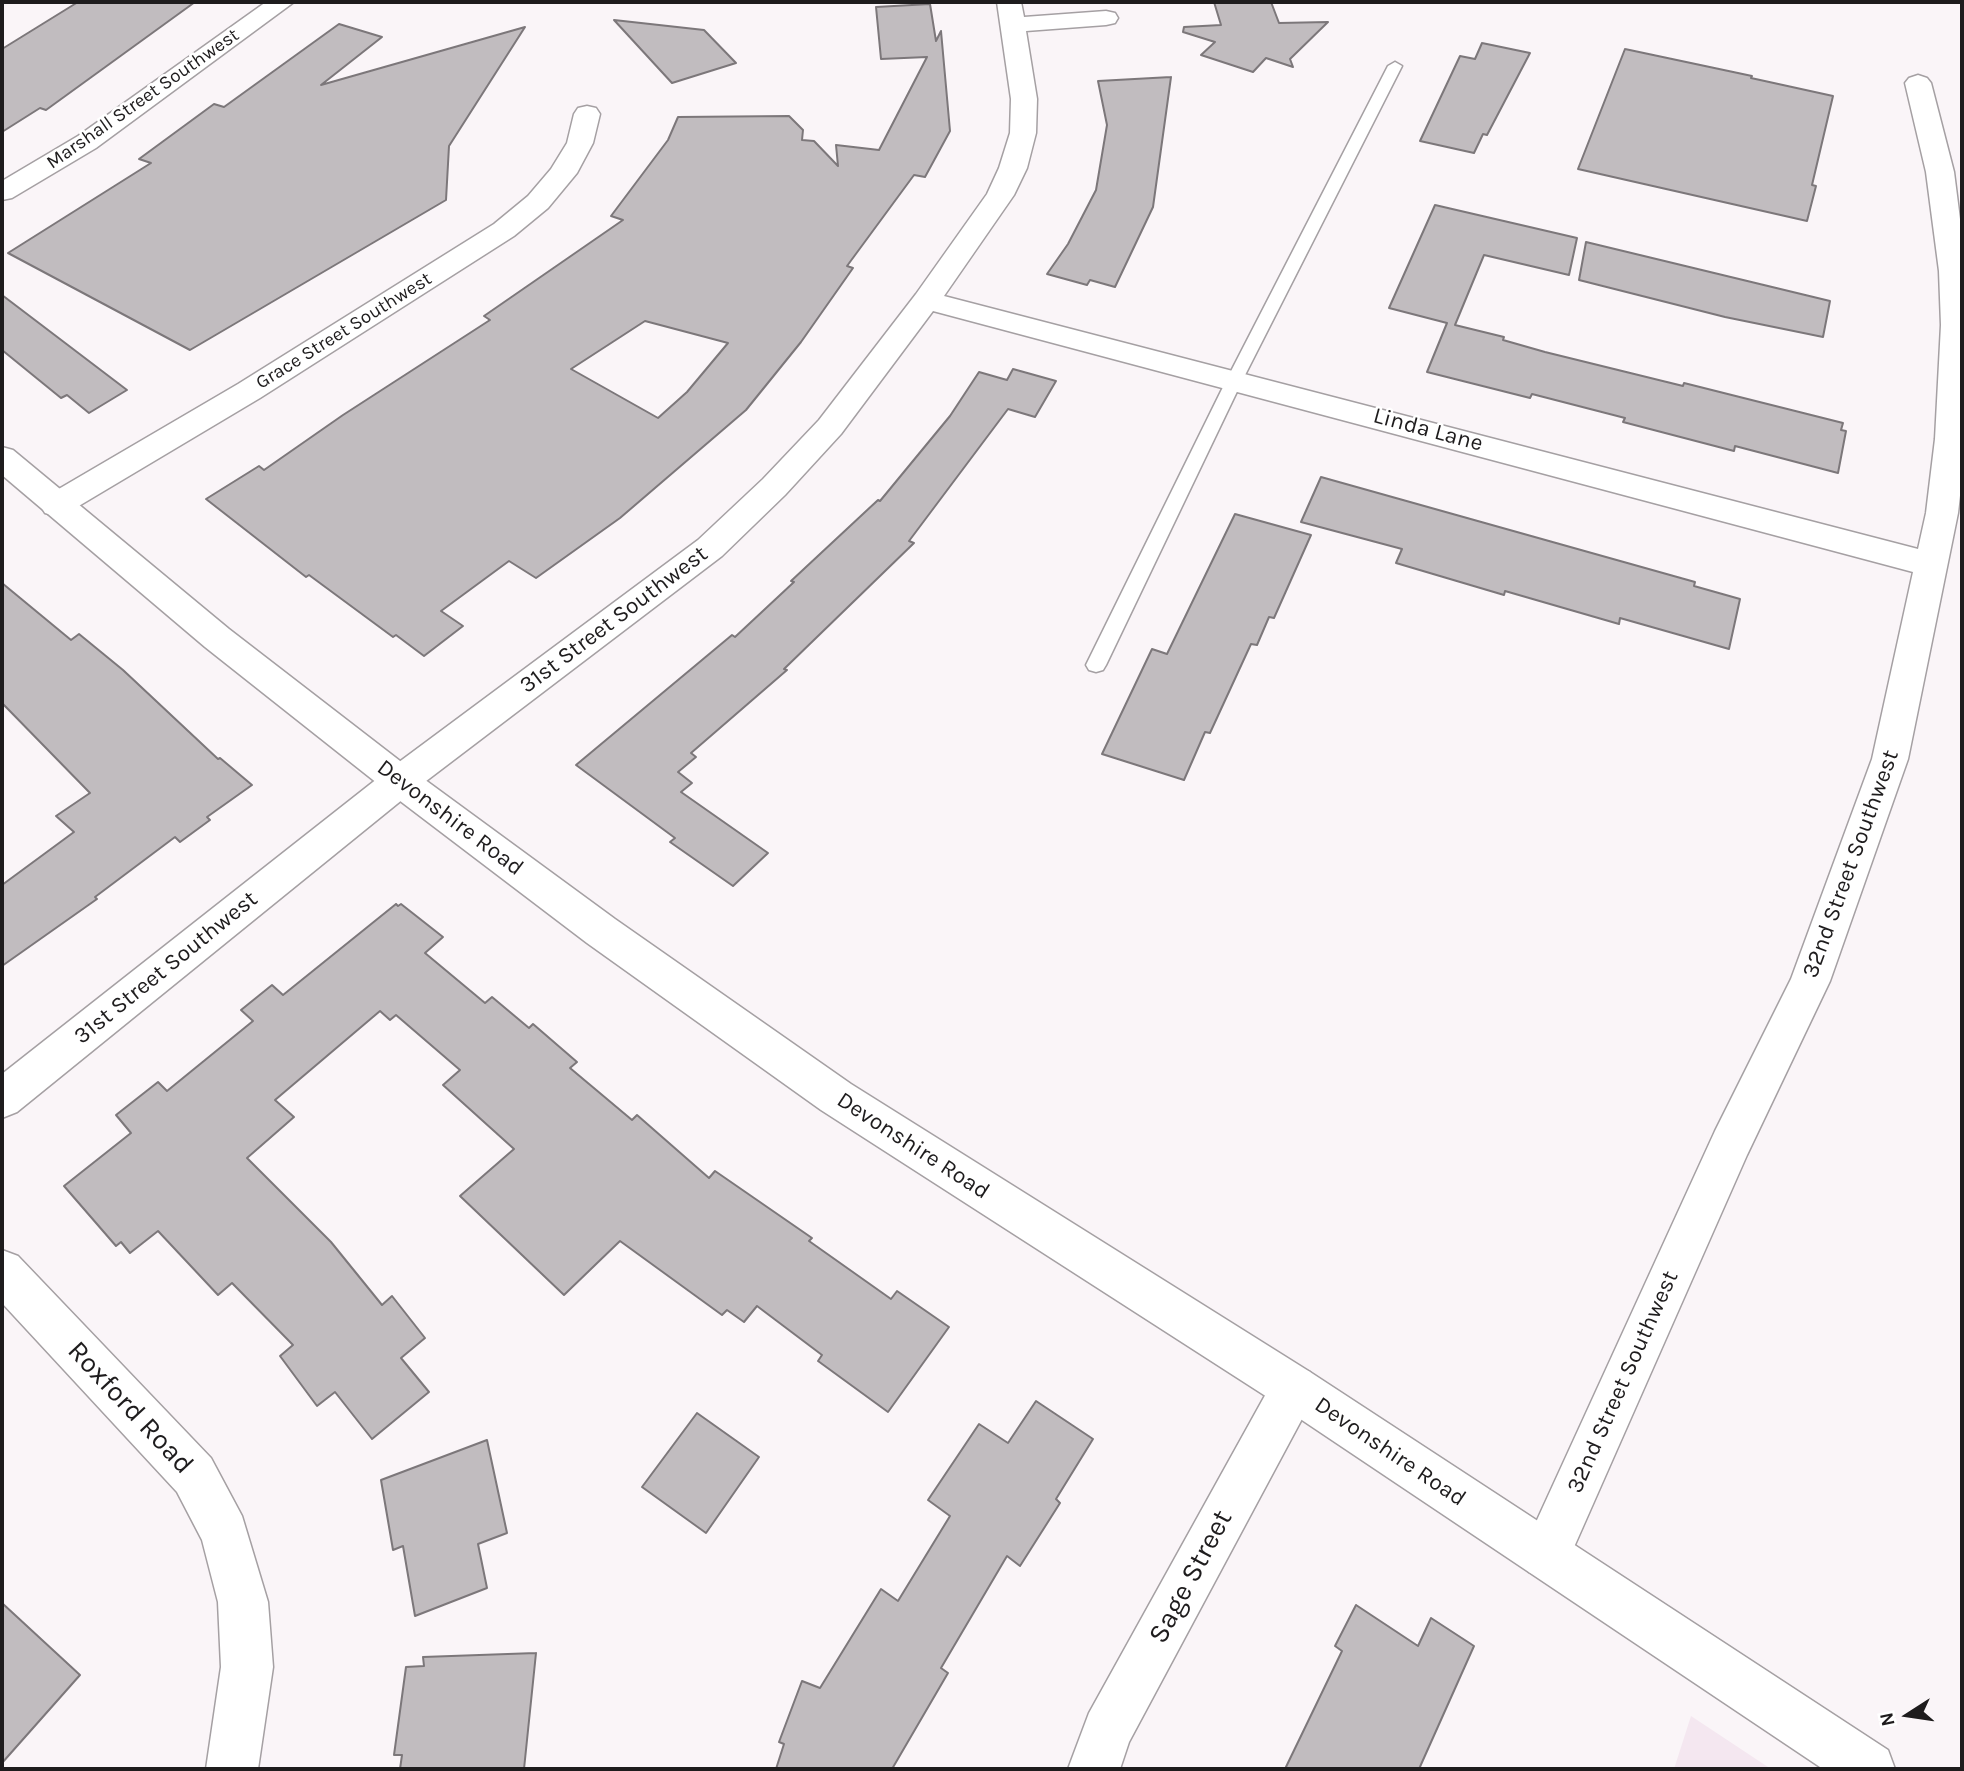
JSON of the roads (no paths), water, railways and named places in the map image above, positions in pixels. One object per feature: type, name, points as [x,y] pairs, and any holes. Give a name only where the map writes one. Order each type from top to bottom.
[{"type":"street","name":"Marshall Street Southwest","points":[[2,192],[87,142],[282,2]]},
{"type":"street","points":[[1011,13],[1106,18]]},
{"type":"street","name":"31st Street Southwest","points":[[2,1099],[400,782],[710,548],[774,487],[830,427],[926,300],[1000,195],[1013,168],[1023,133],[1024,99],[1011,13]]},
{"type":"street","name":"32nd Street Southwest","points":[[1546,1555],[1730,1145],[1810,981],[1891,759],[1920,626],[1929,564],[1942,513],[1951,439],[1955,325],[1953,271],[1940,173],[1918,83]]},
{"type":"street","name":"Grace Street Southwest","points":[[56,505],[249,391],[504,230],[538,202],[563,173],[580,143],[587,114]]},
{"type":"street","name":"Linda Lane","points":[[926,300],[1235,379],[1929,564]]},
{"type":"street","name":"Devonshire Road","points":[[2,458],[217,638],[400,782],[601,932],[836,1097],[1294,1388],[1869,1769]]},
{"type":"street","name":"Roxford Road","points":[[2,1271],[194,1475],[225,1533],[243,1602],[247,1667],[232,1769]]},
{"type":"street","name":"Sage Street","points":[[1094,1769],[1108,1731],[1294,1388]]},
{"type":"lane","points":[[1096,665],[1235,379],[1395,66]]}]
